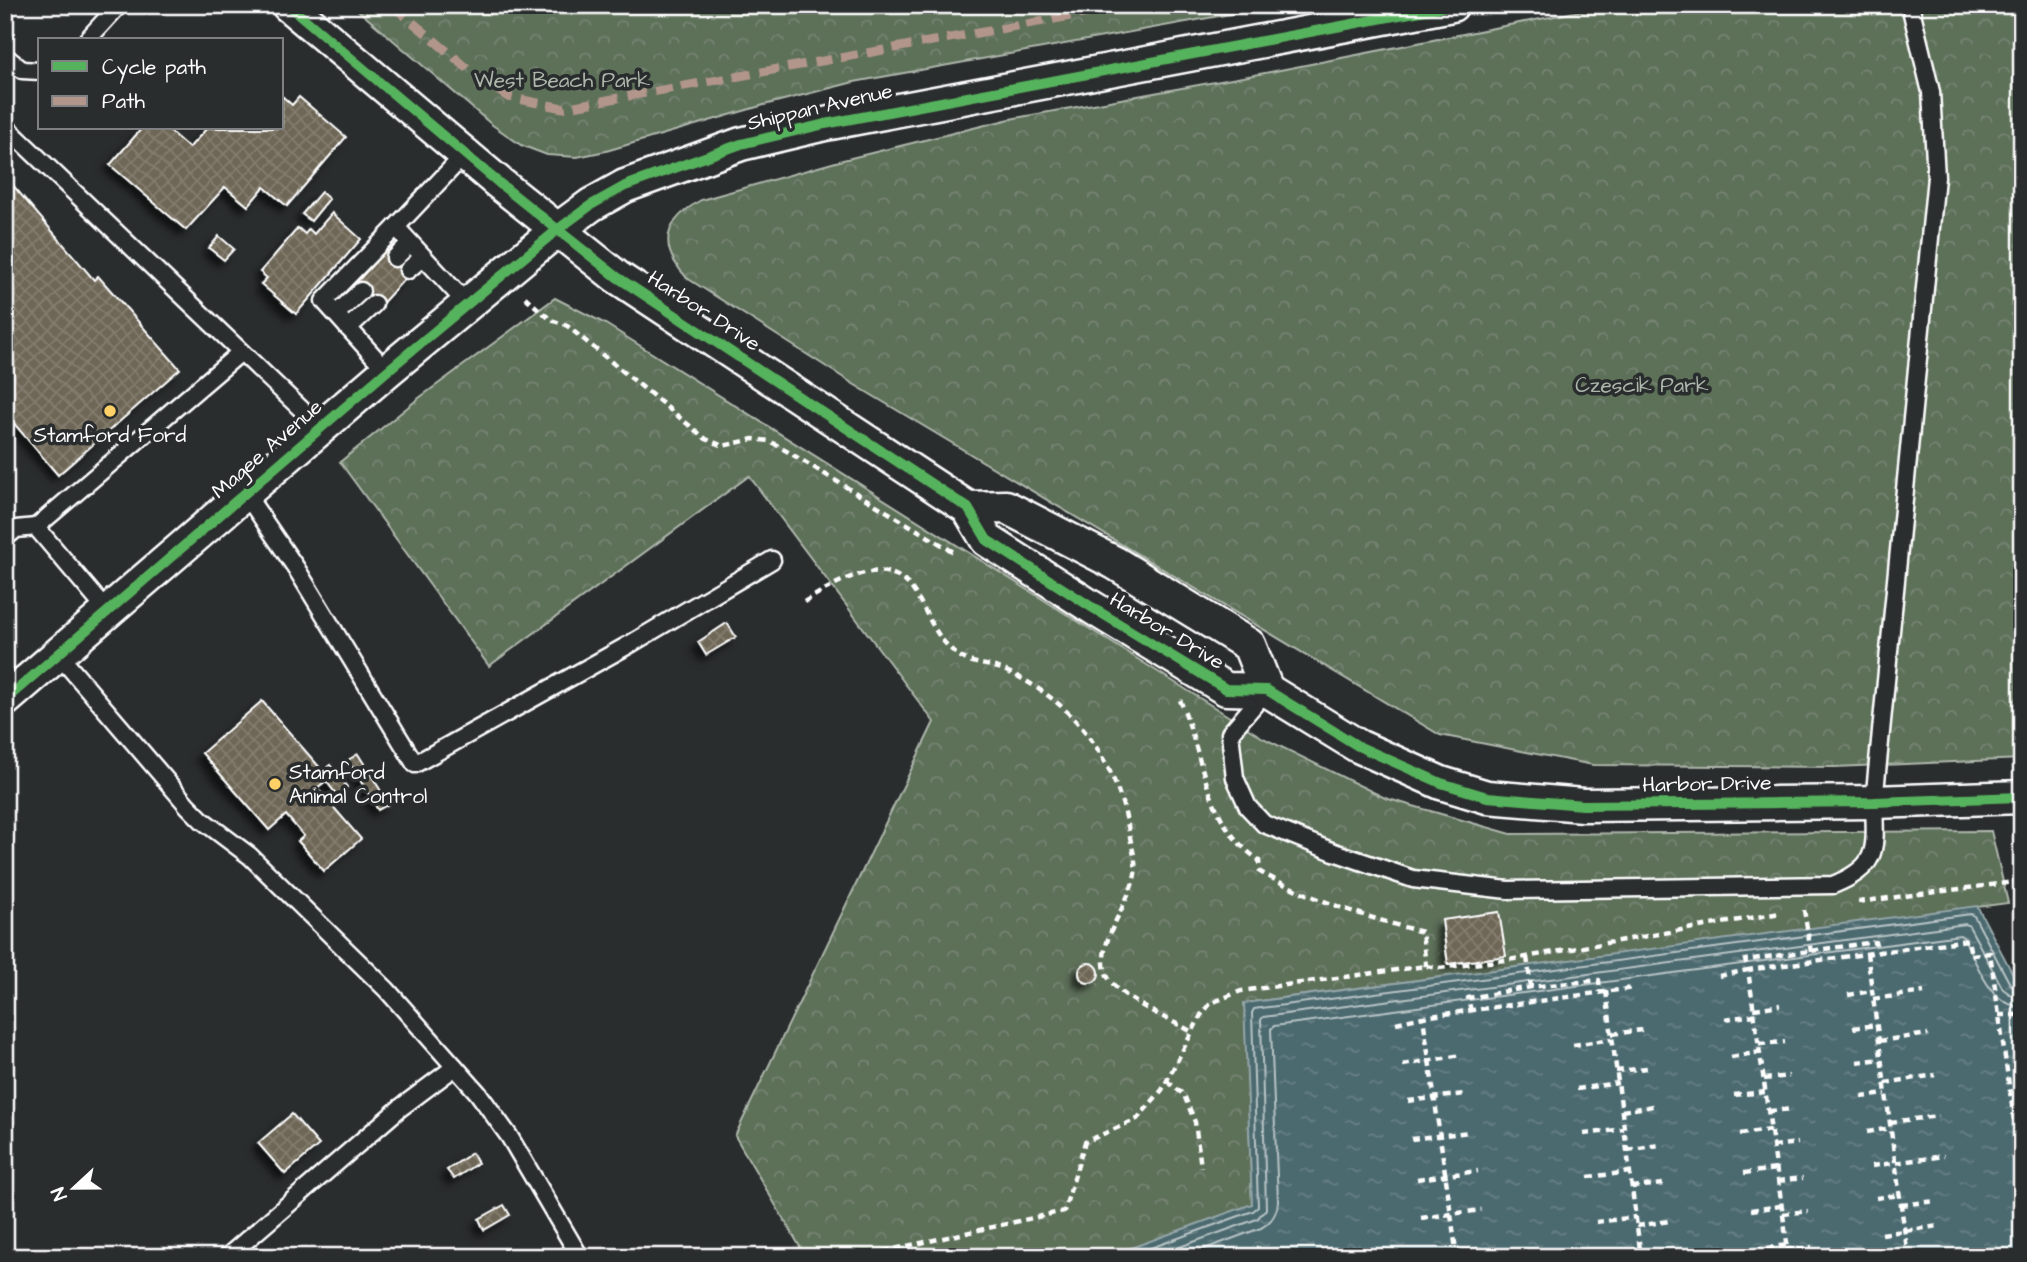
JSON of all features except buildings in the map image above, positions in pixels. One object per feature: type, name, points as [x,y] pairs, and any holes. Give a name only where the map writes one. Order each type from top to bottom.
[{"type":"street","points":[[288,5],[557,229]]},
{"type":"street","name":"Shippan Avenue","points":[[557,229],[591,205],[625,186],[741,144],[913,106],[1452,5]]},
{"type":"street","name":"Magee Avenue","points":[[5,700],[387,371],[557,229]]},
{"type":"street","name":"Harbor Drive","points":[[557,229],[617,276],[968,508],[987,540],[1093,608],[1226,689],[1267,690],[1369,751],[1441,783],[1487,797],[1583,805],[1874,802],[2022,797]]},
{"type":"street","name":"Harbor Drive","points":[[968,508],[1006,507],[1115,564],[1249,645],[1267,690]]},
{"type":"lane","points":[[89,38],[118,5]]},
{"type":"lane","points":[[1267,690],[1230,733],[1235,778],[1248,807],[1264,824],[1413,879],[1508,891],[1833,885],[1852,877],[1868,863],[1875,843],[1874,802],[1936,177],[1931,92],[1910,5]]},
{"type":"lane","points":[[5,56],[22,70],[38,71]]},
{"type":"lane","points":[[5,126],[321,428]]},
{"type":"lane","points":[[387,371],[324,300],[465,154]]},
{"type":"lane","points":[[396,228],[467,304]]},
{"type":"lane","points":[[395,258],[410,243]]},
{"type":"lane","points":[[408,270],[423,257]]},
{"type":"lane","points":[[336,314],[360,291]]},
{"type":"lane","points":[[348,328],[374,304]]},
{"type":"lane","points":[[5,538],[16,529],[36,527],[241,352]]},
{"type":"lane","points":[[245,493],[296,568],[415,764],[632,643],[772,560]]},
{"type":"lane","points":[[36,527],[107,611]]},
{"type":"lane","points":[[58,654],[188,806],[202,820],[250,856],[293,898],[387,990],[455,1067],[494,1114],[580,1257]]},
{"type":"lane","points":[[227,1257],[400,1108],[455,1067]]},
{"type":"path","points":[[500,276],[551,320],[566,325],[706,439],[723,446],[753,439],[770,441],[961,556]]},
{"type":"path","points":[[804,602],[857,574],[880,572],[901,576],[913,590],[949,648],[966,661],[1004,670],[1048,695],[1073,716],[1105,758],[1128,821],[1136,873],[1103,956],[1106,974],[1116,989],[1192,1031]]},
{"type":"path","points":[[1177,692],[1207,790],[1228,829],[1244,850],[1259,860],[1260,872],[1286,886],[1363,917],[1422,932],[1426,966]]},
{"type":"path","points":[[1845,904],[2022,881]]},
{"type":"path","points":[[1796,910],[1817,907]]},
{"type":"path","points":[[1804,909],[1811,952]]},
{"type":"path","points":[[875,1257],[876,1254],[1065,1211],[1085,1142],[1137,1119],[1162,1090],[1201,1015],[1211,1003],[1241,990],[1426,966],[1439,968],[1527,957],[1789,911]]},
{"type":"path","points":[[1719,976],[1968,940],[1971,955],[1990,953],[2022,1175]]},
{"type":"path","points":[[1789,1257],[1755,1012],[1745,960],[1875,942],[1879,952]]},
{"type":"path","points":[[1867,953],[1908,1257]]},
{"type":"path","points":[[1527,957],[1531,987]]},
{"type":"path","points":[[1471,1011],[1468,998],[1531,987],[1599,980],[1600,992]]},
{"type":"path","points":[[1396,1023],[1633,988]]},
{"type":"path","points":[[1606,991],[1641,1257]]},
{"type":"path","points":[[1848,995],[1872,991]]},
{"type":"path","points":[[1873,999],[1924,992]]},
{"type":"path","points":[[1725,1019],[1780,1005]]},
{"type":"path","points":[[1999,1015],[2022,1015]]},
{"type":"path","points":[[1423,1017],[1457,1255]]},
{"type":"path","points":[[1853,1028],[1877,1025]]},
{"type":"path","points":[[1573,1045],[1642,1030]]},
{"type":"path","points":[[1879,1041],[1928,1034]]},
{"type":"path","points":[[1759,1044],[1785,1042]]},
{"type":"path","points":[[1731,1057],[1760,1052]]},
{"type":"path","points":[[1403,1065],[1461,1055]]},
{"type":"path","points":[[1857,1062],[1881,1059]]},
{"type":"path","points":[[1616,1071],[1648,1068]]},
{"type":"path","points":[[1885,1083],[1935,1075]]},
{"type":"path","points":[[1764,1079],[1789,1076]]},
{"type":"path","points":[[1167,1081],[1184,1095],[1195,1122],[1201,1167]]},
{"type":"path","points":[[1577,1089],[1618,1083]]},
{"type":"path","points":[[1734,1096],[1766,1092]]},
{"type":"path","points":[[1408,1101],[1464,1094]]},
{"type":"path","points":[[1861,1097],[1886,1094]]},
{"type":"path","points":[[1622,1111],[1653,1106]]},
{"type":"path","points":[[1769,1111],[1793,1109]]},
{"type":"path","points":[[1867,1132],[1938,1116]]},
{"type":"path","points":[[1584,1134],[1624,1129]]},
{"type":"path","points":[[1740,1134],[1771,1130]]},
{"type":"path","points":[[1411,1139],[1470,1132]]},
{"type":"path","points":[[1773,1146],[1798,1143]]},
{"type":"path","points":[[1627,1150],[1659,1145]]},
{"type":"path","points":[[1872,1166],[1944,1156]]},
{"type":"path","points":[[1744,1173],[1776,1169]]},
{"type":"path","points":[[1417,1180],[1478,1171]]},
{"type":"path","points":[[1588,1177],[1630,1172]]},
{"type":"path","points":[[1778,1181],[1802,1178]]},
{"type":"path","points":[[1632,1187],[1664,1184]]},
{"type":"path","points":[[1876,1198],[1900,1195]]},
{"type":"path","points":[[1901,1205],[1936,1200]]},
{"type":"path","points":[[1751,1210],[1781,1206]]},
{"type":"path","points":[[1421,1218],[1481,1210]]},
{"type":"path","points":[[1783,1214],[1808,1211]]},
{"type":"path","points":[[1596,1222],[1636,1217]]},
{"type":"path","points":[[1637,1226],[1669,1221]]},
{"type":"path","points":[[1882,1234],[1939,1226]]},
{"type":"path","points":[[1755,1250],[1812,1247]]},
{"type":"path","points":[[1427,1256],[1457,1255],[1484,1249]]},
{"type":"green space","name":"West Beach Park","points":[[352,5],[1280,5],[854,82],[577,157],[547,155],[521,145],[491,124]]},
{"type":"green space","name":"Czescik Park","points":[[1611,5],[2020,5],[2022,759],[1835,767],[1593,765],[1440,735],[855,385],[687,278],[677,266],[668,245],[672,225],[701,200],[843,160],[1010,119],[1265,73]]},
{"type":"green space","points":[[555,298],[604,323],[1263,738],[1385,798],[1511,834],[1991,831],[2008,903],[1245,1003],[1252,1204],[1174,1257],[806,1257],[735,1136],[934,722],[749,476],[489,666],[340,462],[419,398]]},
{"type":"water","points":[[1977,906],[2016,980],[2022,982],[2022,1257],[1106,1257],[1252,1204],[1244,1003]]},
{"type":"marked path","points":[[392,5],[479,78],[508,97],[563,108],[1132,5]]},
{"type":"cycle path","points":[[288,5],[499,183],[617,277],[968,508],[987,540],[1226,689],[1267,690],[1358,746],[1441,783],[1487,797],[1583,805],[1874,802],[2022,797]]},
{"type":"cycle path","points":[[5,700],[387,371],[557,230],[591,205],[625,186],[741,144],[825,124],[1452,5]]},
{"type":"place","name":"Stamford Ford","points":[[110,411]]},
{"type":"place","name":"Stamford Animal Control","points":[[275,784]]}]
